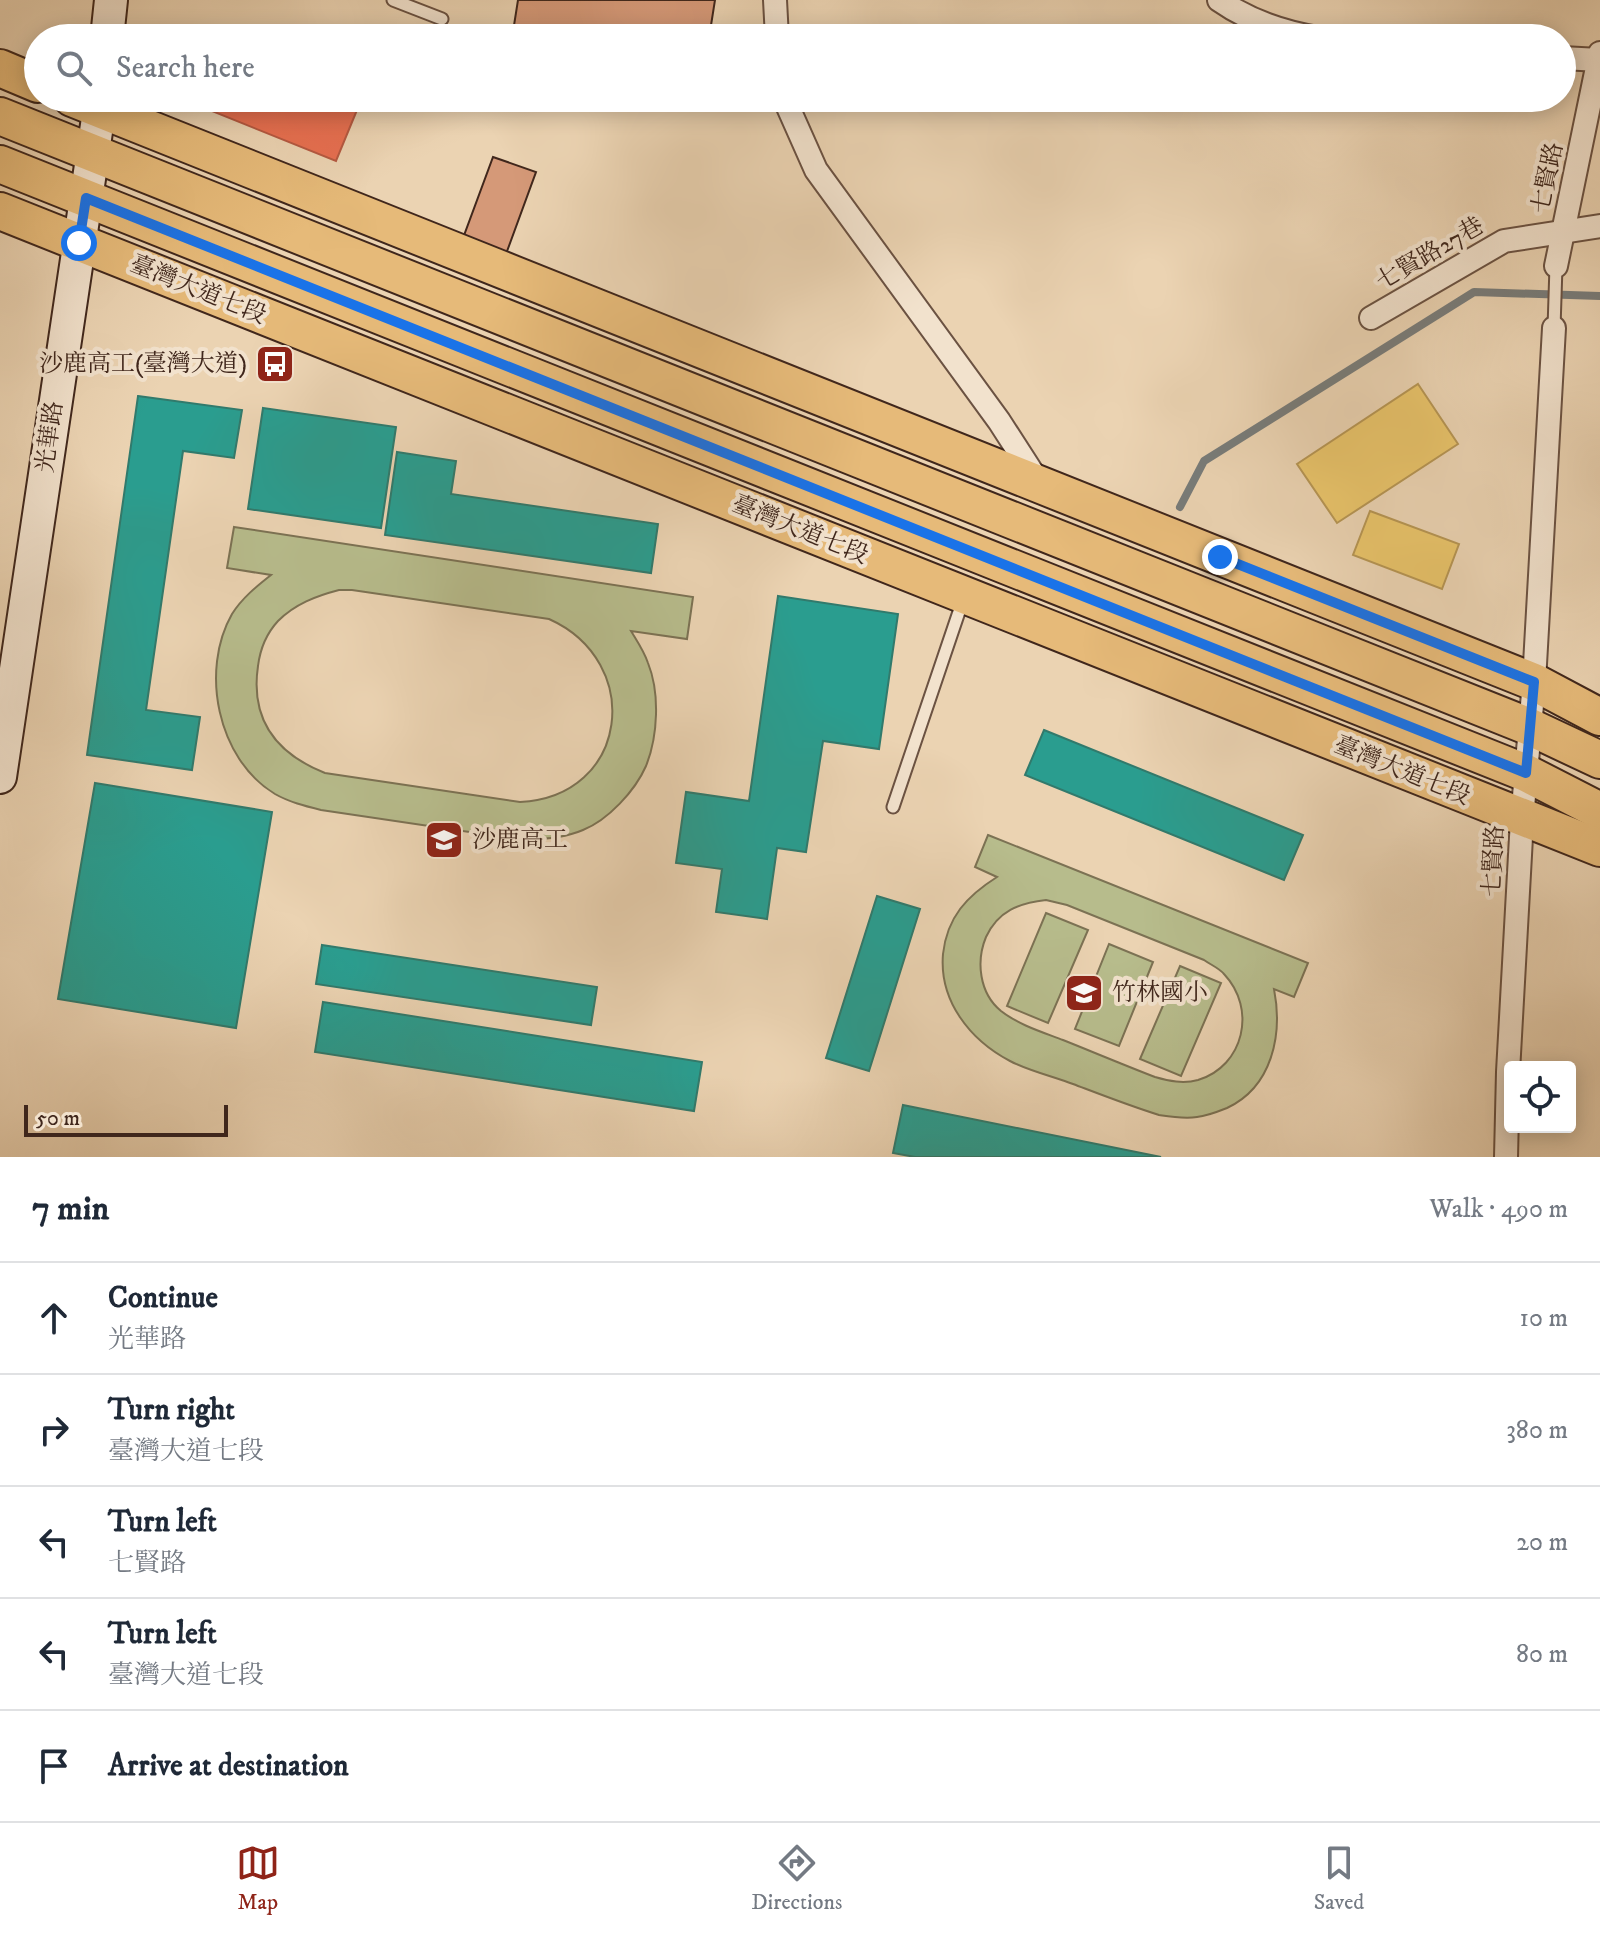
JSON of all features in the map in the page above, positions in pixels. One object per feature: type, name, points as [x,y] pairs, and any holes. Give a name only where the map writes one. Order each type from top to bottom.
[{"type":"main road","points":[[0,68],[24,78]]},
{"type":"main road","points":[[113,112],[1534,682],[1600,702]]},
{"type":"main road","points":[[0,116],[1530,727],[1600,760]]},
{"type":"main road","points":[[93,154],[157,132]]},
{"type":"main road","name":"臺灣大道七段","points":[[0,164],[1526,773],[1600,811]]},
{"type":"main road","name":"臺灣大道七段","points":[[0,211],[1600,848]]},
{"type":"main road","points":[[1534,682],[1600,717]]},
{"type":"street","points":[[108,24],[111,0]]},
{"type":"street","points":[[775,0],[776,24]]},
{"type":"street","points":[[1219,0],[1239,14],[1264,24]]},
{"type":"street","name":"七賢路","points":[[1556,266],[1600,53]]},
{"type":"street","points":[[1576,59],[1600,60]]},
{"type":"street","name":"光華路","points":[[0,777],[10,635],[93,154],[91,112]]},
{"type":"street","points":[[790,112],[816,170],[999,421],[1040,485]]},
{"type":"street","name":"七賢路27巷","points":[[1371,318],[1504,241],[1600,226]]},
{"type":"street","name":"七賢路","points":[[1506,1157],[1522,819],[1534,682],[1554,328]]},
{"type":"lane","points":[[393,0],[442,19]]},
{"type":"lane","points":[[1554,328],[1556,266]]},
{"type":"lane","points":[[893,807],[964,596]]},
{"type":"green space","points":[[234,527],[693,597],[687,639],[631,631],[648,663],[656,701],[650,754],[635,785],[611,812],[583,830],[550,838],[516,839],[321,810],[280,797],[255,779],[239,759],[227,736],[216,686],[217,661],[222,636],[232,614],[271,575],[227,568]],"holes":[[[352,590],[549,619],[580,639],[600,665],[611,694],[611,725],[602,753],[584,777],[556,794],[520,802],[325,773],[293,756],[270,733],[258,703],[258,666],[262,648],[274,626],[291,610],[322,595]]]},
{"type":"green space","points":[[988,835],[1308,963],[1294,997],[1274,989],[1275,1041],[1271,1058],[1255,1087],[1227,1108],[1208,1115],[1187,1118],[1159,1115],[1025,1068],[982,1042],[952,1003],[943,971],[945,941],[954,918],[976,892],[997,877],[975,867]],"holes":[[[1046,900],[1067,905],[1204,960],[1222,972],[1234,988],[1242,1019],[1241,1035],[1226,1062],[1214,1073],[1198,1080],[1166,1080],[1031,1028],[1001,1011],[988,995],[982,976],[981,956],[991,928],[1010,910],[1027,903]]]},
{"type":"green space","points":[[1046,913],[1088,930],[1048,1023],[1007,1006]]},
{"type":"green space","points":[[1109,944],[1153,962],[1119,1046],[1075,1029]]},
{"type":"green space","points":[[1180,966],[1221,983],[1181,1076],[1140,1059]]},
{"type":"building: Homes","points":[[1418,384],[1458,444],[1337,523],[1297,464]]},
{"type":"building: Homes","points":[[1370,511],[1459,544],[1442,589],[1353,555]]},
{"type":"building: Shops","points":[[214,112],[356,112],[336,161]]},
{"type":"building: Schools","points":[[138,396],[242,410],[234,458],[183,451],[146,710],[200,717],[192,770],[87,755]]},
{"type":"building: Schools","points":[[263,408],[396,427],[381,528],[248,509]]},
{"type":"building: Schools","points":[[397,452],[456,461],[451,494],[658,524],[651,573],[385,535]]},
{"type":"building: Schools","points":[[778,596],[898,614],[879,749],[823,741],[806,852],[777,848],[767,919],[716,912],[722,869],[676,863],[686,792],[749,801]]},
{"type":"building: Schools","points":[[1044,730],[1303,835],[1284,880],[1025,775]]},
{"type":"building: Schools","points":[[95,783],[272,812],[236,1028],[58,999]]},
{"type":"building: Schools","points":[[877,896],[920,909],[869,1071],[826,1058]]},
{"type":"building: Schools","points":[[322,945],[597,987],[591,1025],[316,984]]},
{"type":"building: Schools","points":[[323,1002],[702,1062],[694,1111],[315,1052]]},
{"type":"building: Schools","points":[[903,1105],[1161,1157],[915,1157],[893,1153]]},
{"type":"building: Other","points":[[518,0],[715,0],[711,24],[514,24]]},
{"type":"building: Other","points":[[493,157],[536,172],[502,265],[459,249]]},
{"type":"waterway","points":[[1180,507],[1204,461],[1474,292],[1600,296]]},
{"type":"place","name":"沙鹿高工(臺灣大道)","points":[[275,364]]},
{"type":"place","name":"沙鹿高工","points":[[444,840]]},
{"type":"place","name":"竹林國小","points":[[1084,993]]},
{"type":"route","points":[[79,243],[86,198],[1526,773],[1534,682],[1220,557]]}]
